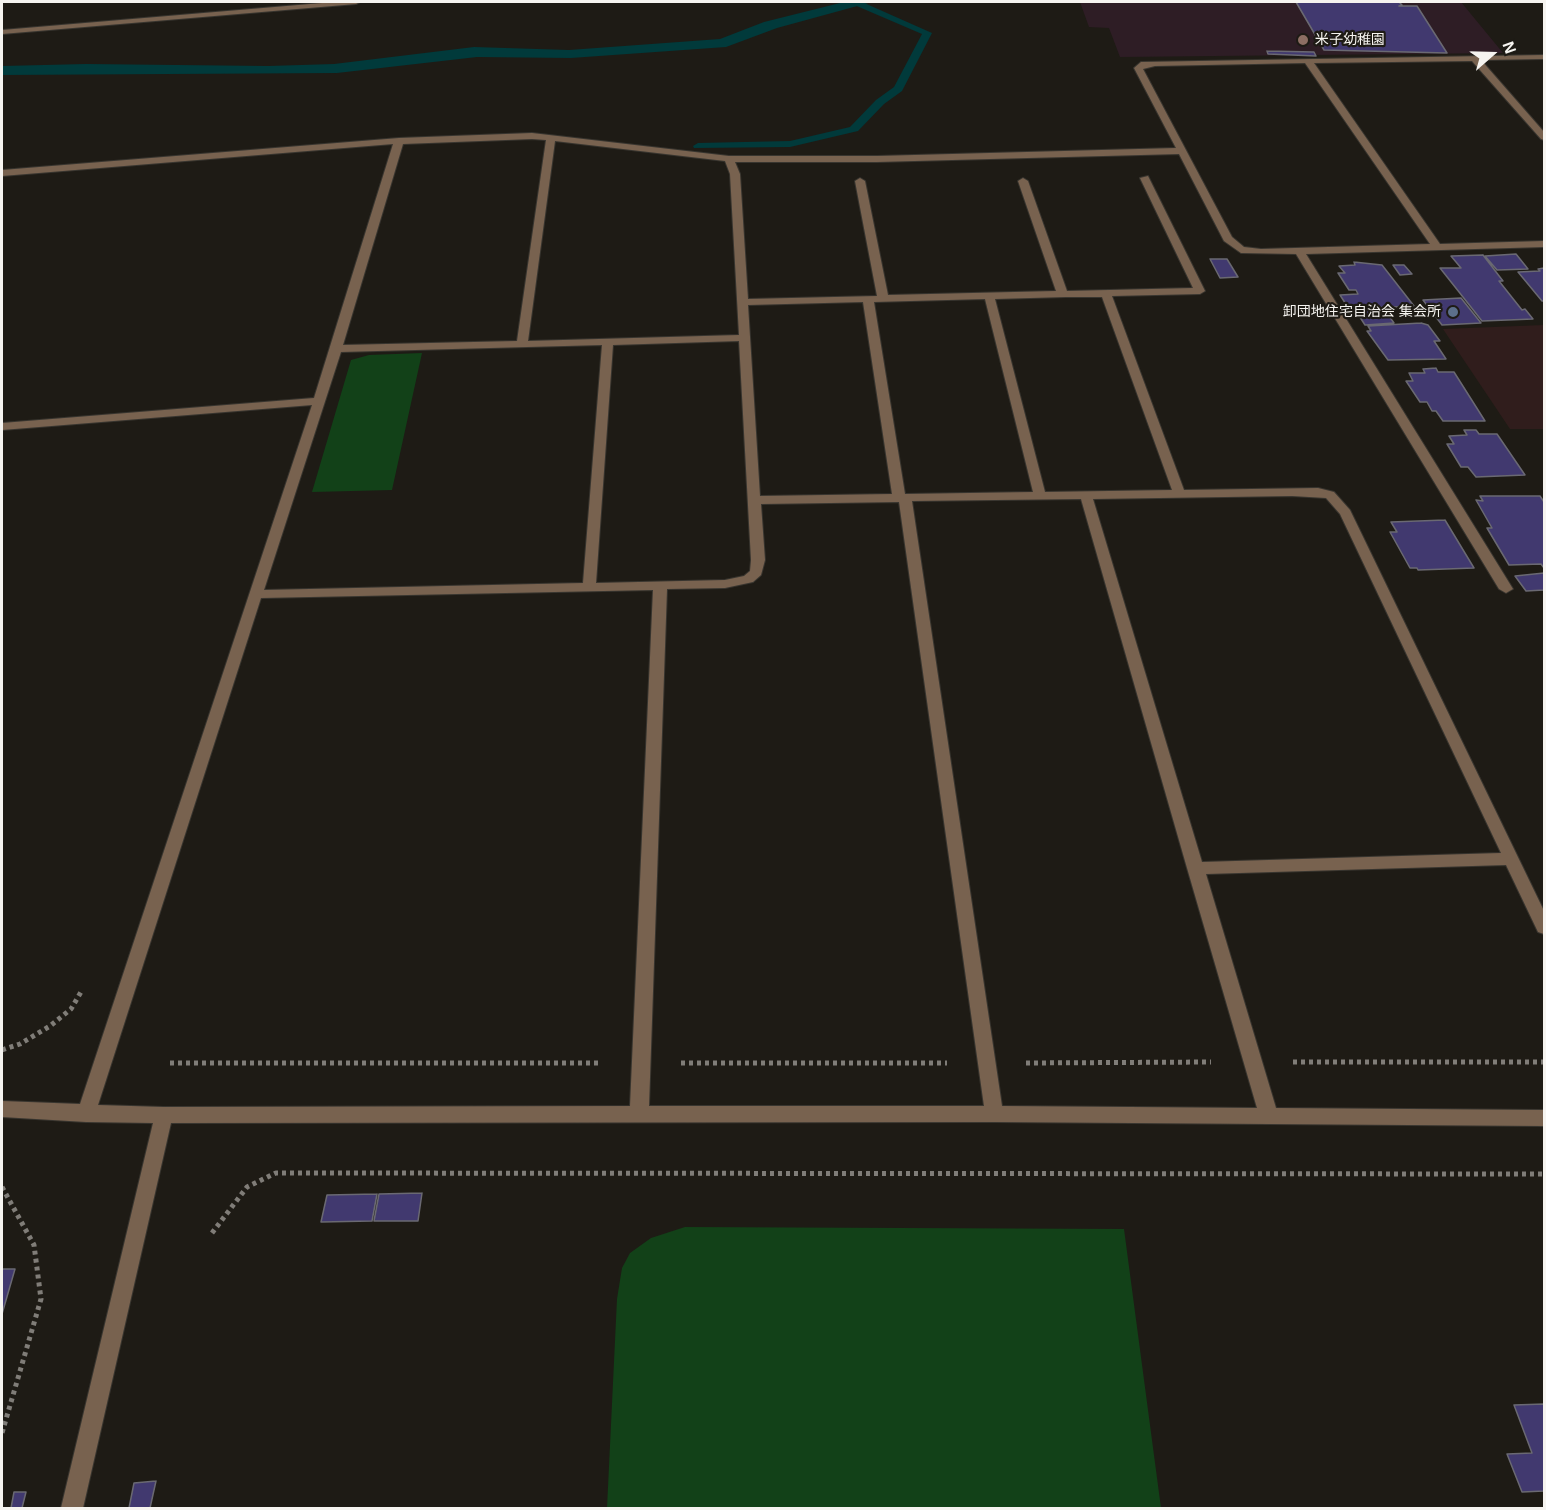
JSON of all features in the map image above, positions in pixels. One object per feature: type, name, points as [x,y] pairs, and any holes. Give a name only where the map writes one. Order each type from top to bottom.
[{"type":"street","points":[[2,32],[356,2]]},
{"type":"street","points":[[1545,57],[1155,63],[1139,66],[1139,71],[1231,243],[1247,252],[1545,244]]},
{"type":"street","points":[[1475,59],[1545,137]]},
{"type":"street","points":[[1308,61],[1437,247]]},
{"type":"street","points":[[2,174],[399,141],[532,136],[729,159],[877,159],[1181,151]]},
{"type":"street","points":[[522,344],[551,138]]},
{"type":"street","points":[[86,1114],[336,349],[399,141]]},
{"type":"street","points":[[255,594],[725,584],[748,579],[756,572],[758,560],[735,174],[729,159]]},
{"type":"street","points":[[742,302],[1200,291],[1145,178]]},
{"type":"street","points":[[860,181],[883,299]]},
{"type":"street","points":[[1023,181],[1063,295]]},
{"type":"street","points":[[1299,251],[1506,589]]},
{"type":"street","points":[[1106,294],[1179,494]]},
{"type":"street","points":[[988,296],[1040,496]]},
{"type":"street","points":[[868,299],[902,498],[994,1114]]},
{"type":"street","points":[[336,349],[744,338]]},
{"type":"street","points":[[589,587],[608,342]]},
{"type":"street","points":[[2,426],[318,401]]},
{"type":"street","points":[[754,500],[1318,492],[1329,495],[1346,513],[1545,927]]},
{"type":"street","points":[[1086,495],[1269,1116]]},
{"type":"street","points":[[639,1114],[639,1063],[660,585]]},
{"type":"street","points":[[1196,868],[1512,859]]},
{"type":"street","points":[[2,1110],[164,1115],[994,1114],[1545,1118]]},
{"type":"street","points":[[72,1509],[164,1115]]},
{"type":"path","points":[[2,1050],[20,1044],[50,1026],[72,1009],[85,985]]},
{"type":"path","points":[[170,1063],[1545,1062]]},
{"type":"path","points":[[212,1233],[247,1187],[276,1173],[1545,1174]]},
{"type":"path","points":[[2,1186],[34,1245],[41,1299],[2,1433]]},
{"type":"shaded area","name":"米子幼稚園","points":[[1080,2],[1461,2],[1503,53],[1120,57],[1109,28],[1089,27]]},
{"type":"shaded area","points":[[1544,325],[1544,429],[1510,429],[1443,329]]},
{"type":"green space","points":[[422,353],[392,490],[312,492],[351,360],[369,355]]},
{"type":"green space","points":[[685,1227],[1124,1229],[1161,1508],[607,1508],[617,1299],[622,1268],[630,1253],[651,1238]]},
{"type":"water","points":[[844,2],[872,2],[777,28],[726,47],[571,58],[477,57],[337,73],[2,75],[2,66],[334,64],[474,47],[569,50],[720,39],[764,22]]},
{"type":"building","points":[[1296,2],[1399,2],[1402,5],[1399,6],[1417,6],[1447,53],[1324,50]]},
{"type":"building","points":[[1267,51],[1314,52],[1316,56],[1268,54]]},
{"type":"building","points":[[1516,254],[1528,269],[1497,270],[1485,256]]},
{"type":"building","points":[[1483,255],[1503,281],[1499,281],[1522,310],[1525,309],[1533,319],[1482,321],[1440,268],[1461,268],[1451,256]]},
{"type":"building","points":[[1210,259],[1227,259],[1238,277],[1220,278]]},
{"type":"building","points":[[1354,262],[1382,265],[1414,306],[1349,309],[1340,295],[1358,294],[1356,290],[1349,290],[1338,273],[1345,273],[1339,266],[1355,265]]},
{"type":"building","points":[[1393,265],[1404,265],[1412,274],[1400,275]]},
{"type":"building","points":[[1544,268],[1544,301],[1542,301],[1518,272],[1540,271],[1538,269]]},
{"type":"building","points":[[1461,298],[1481,323],[1442,325],[1423,300]]},
{"type":"building","points":[[1384,309],[1394,323],[1365,325],[1356,311]]},
{"type":"building","points":[[1421,323],[1428,325],[1440,341],[1434,341],[1446,359],[1388,360],[1367,331],[1371,331],[1368,326]]},
{"type":"building","points":[[1436,368],[1438,372],[1454,372],[1485,421],[1443,421],[1436,411],[1432,411],[1427,402],[1420,402],[1406,381],[1413,381],[1409,373],[1425,373],[1423,369]]},
{"type":"building","points":[[1464,430],[1476,430],[1479,434],[1497,434],[1525,475],[1476,477],[1468,467],[1461,467],[1447,444],[1454,444],[1449,436],[1467,435]]},
{"type":"building","points":[[1480,496],[1540,496],[1544,502],[1544,568],[1541,564],[1509,565],[1487,528],[1492,528],[1476,500],[1483,501]]},
{"type":"building","points":[[1445,520],[1474,568],[1418,570],[1410,568],[1390,532],[1397,532],[1391,522]]},
{"type":"building","points":[[1544,573],[1544,590],[1526,591],[1515,576]]},
{"type":"building","points":[[422,1193],[418,1221],[374,1221],[379,1194]]},
{"type":"building","points":[[377,1194],[372,1221],[321,1222],[327,1195]]},
{"type":"building","points":[[2,1269],[15,1269],[2,1314]]},
{"type":"building","points":[[1544,1404],[1544,1491],[1522,1492],[1507,1454],[1532,1453],[1514,1405]]},
{"type":"building","points":[[156,1481],[150,1508],[129,1508],[134,1483]]},
{"type":"building","points":[[14,1492],[26,1492],[22,1508],[11,1508]]},
{"type":"waterway","points":[[698,146],[790,144],[854,129],[880,102],[898,89],[927,33],[855,2]]},
{"type":"place","name":"米子幼稚園","points":[[1303,40]]},
{"type":"place","name":"卸団地住宅自治会 集会所","points":[[1453,312]]}]
